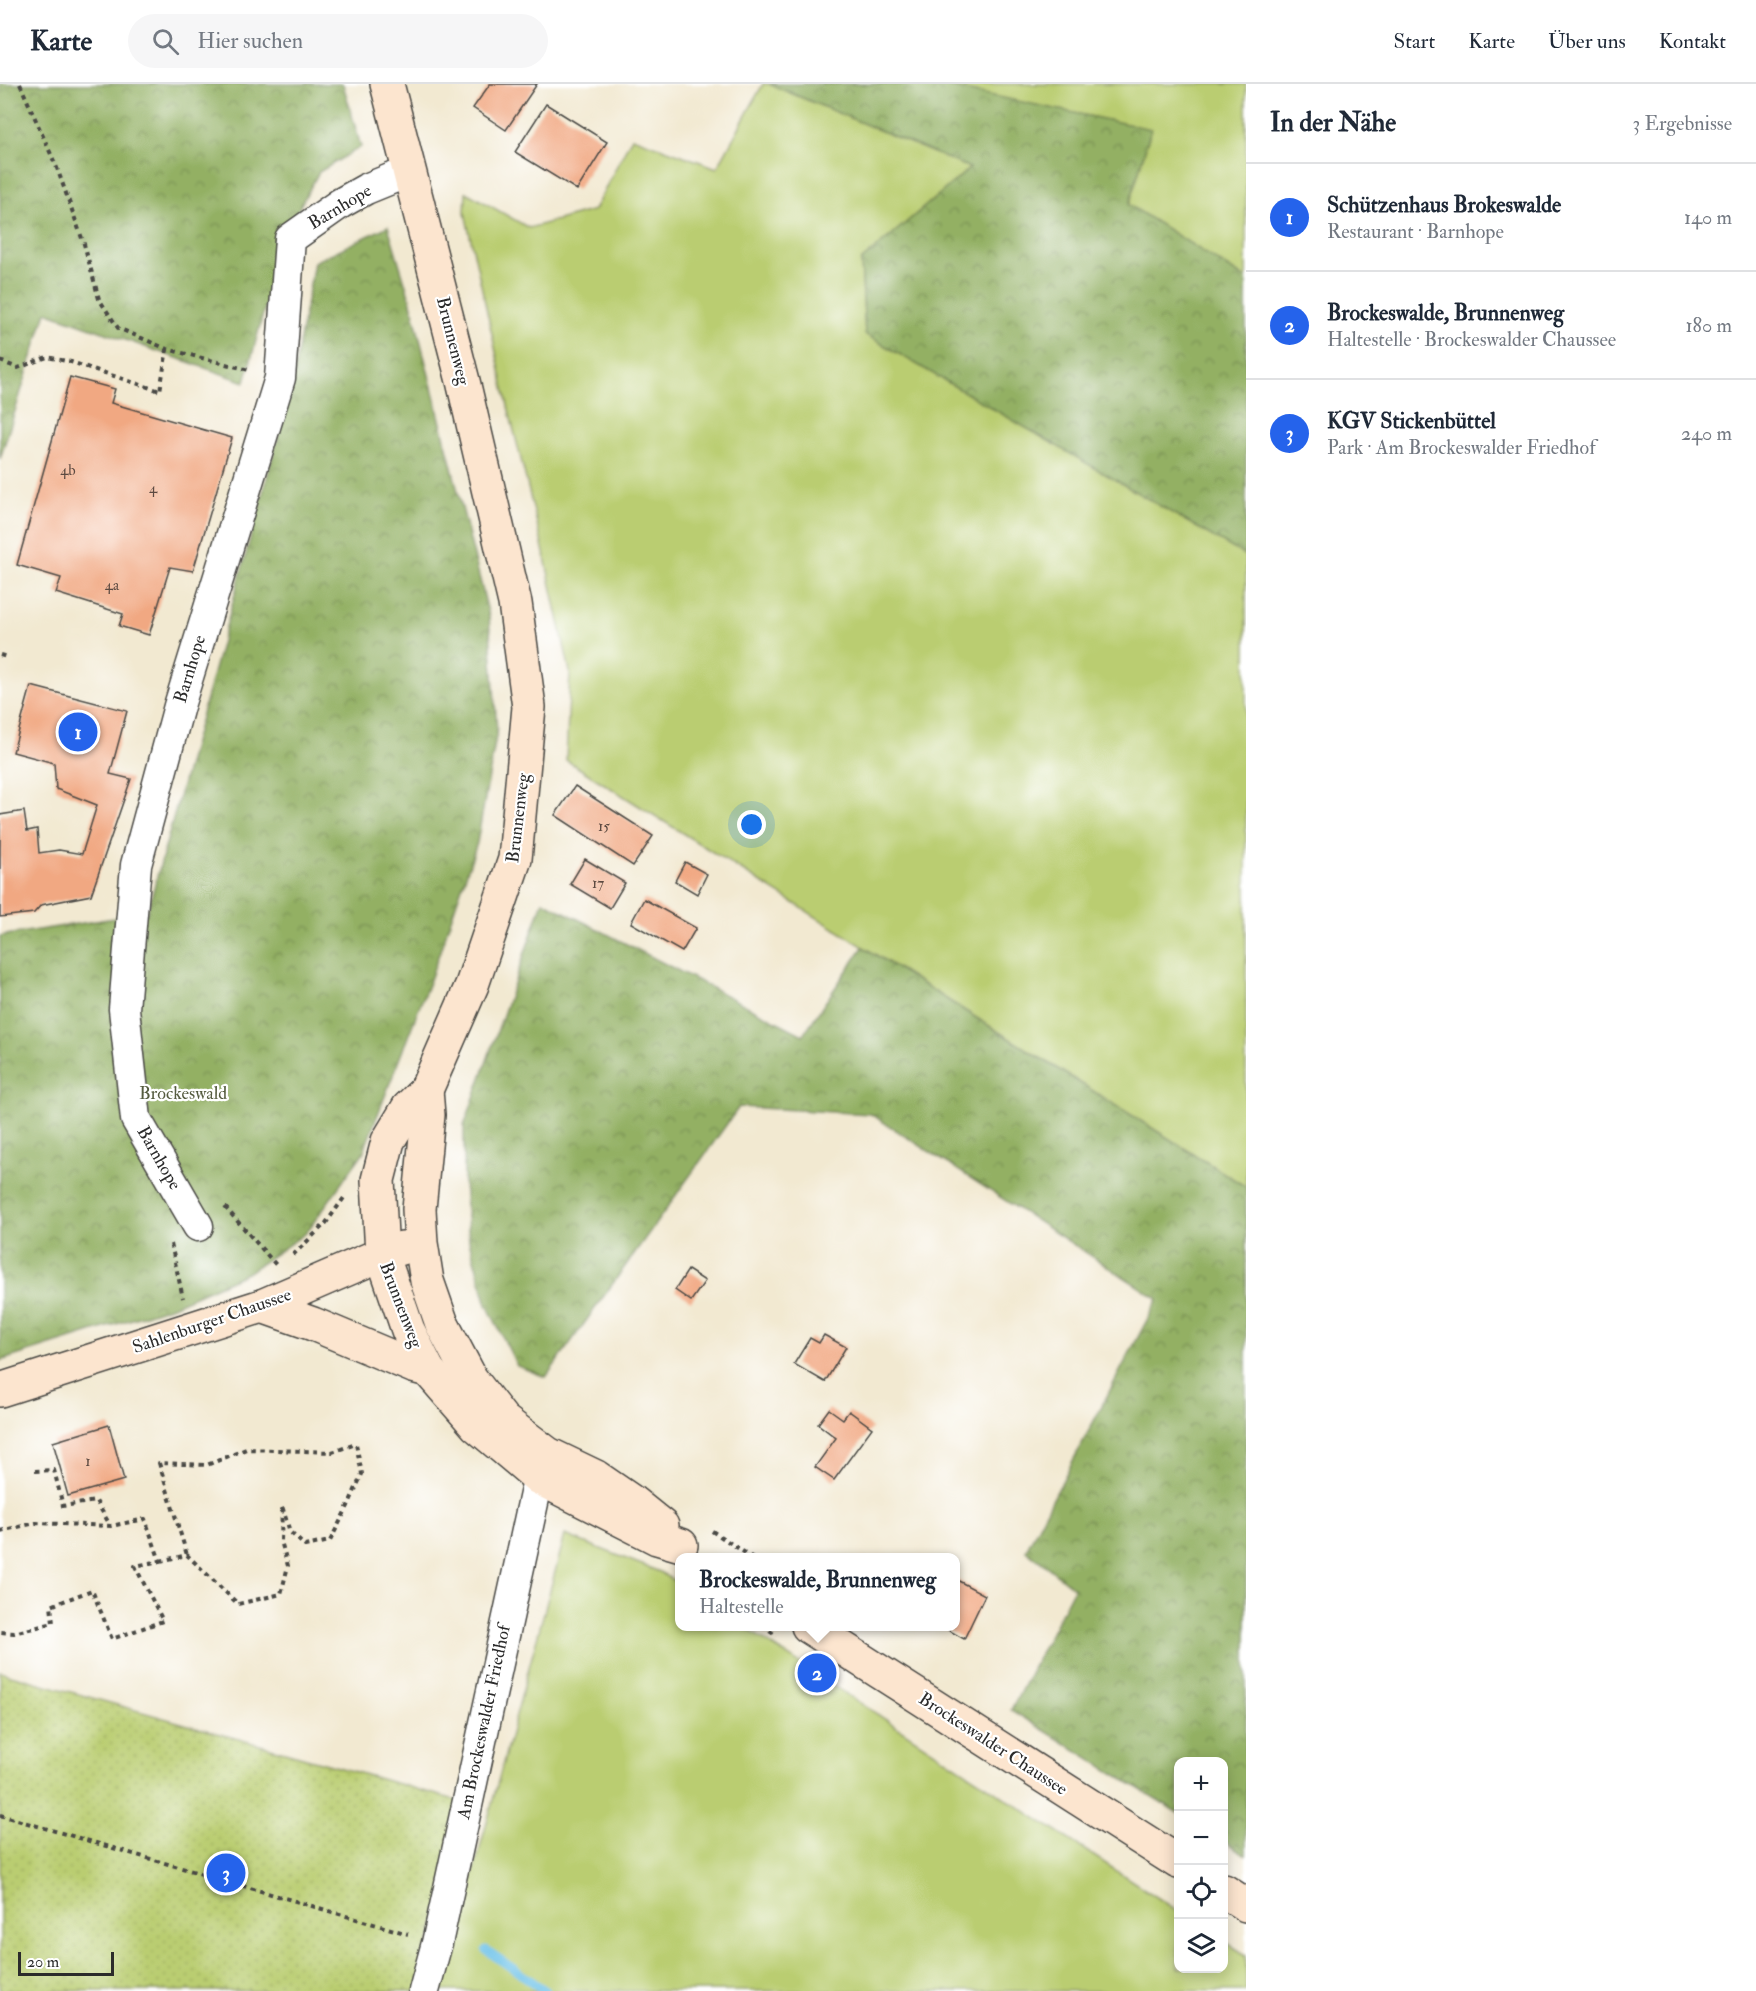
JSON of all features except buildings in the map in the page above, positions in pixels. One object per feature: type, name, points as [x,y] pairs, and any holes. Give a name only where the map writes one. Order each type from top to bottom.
[{"type":"street","name":"Brunnenweg","points":[[388,86],[463,381],[515,603],[529,707],[516,860],[472,985],[426,1090],[408,1108],[388,1141],[378,1180],[382,1254],[408,1330],[428,1370],[476,1425],[544,1466]]},
{"type":"street","name":"Barnhope","points":[[198,1226],[136,1119],[124,1009],[136,865],[179,706],[280,378],[290,239],[341,202],[410,171]]},
{"type":"street","points":[[426,1090],[428,1115],[419,1209],[427,1281],[442,1324],[471,1379],[503,1420],[544,1466],[596,1477],[631,1501],[690,1551]]},
{"type":"street","name":"Sahlenburger Chaussee","points":[[0,1390],[262,1306],[382,1254],[421,1242]]},
{"type":"street","points":[[262,1306],[428,1370]]},
{"type":"street","name":"Am Brockeswalder Friedhof","points":[[424,1991],[437,1943],[477,1756],[544,1466]]},
{"type":"street","name":"Brockeswalder Chaussee","points":[[816,1631],[1174,1859]]},
{"type":"street","points":[[1228,1894],[1246,1905]]},
{"type":"path","points":[[20,84],[57,168],[84,244],[99,299],[118,328],[167,349],[280,378]]},
{"type":"path","points":[[0,361],[18,368],[48,357],[71,362],[160,391],[167,349]]},
{"type":"path","points":[[0,655],[7,657]]},
{"type":"path","points":[[290,1258],[326,1223],[349,1191]]},
{"type":"path","points":[[269,1272],[284,1262]]},
{"type":"path","points":[[356,1444],[362,1474],[330,1541],[305,1546],[290,1533],[282,1506],[281,1540],[288,1566],[280,1594],[238,1604],[187,1555],[159,1463],[207,1465],[246,1449],[332,1452],[356,1444]]},
{"type":"path","points":[[35,1472],[54,1470],[63,1506],[96,1502],[111,1526]]},
{"type":"path","points":[[0,1531],[36,1523],[111,1526],[145,1519],[160,1561]]},
{"type":"path","points":[[0,1632],[14,1633],[52,1623],[51,1606],[92,1590],[112,1640],[163,1621],[135,1566],[187,1555]]},
{"type":"path","points":[[0,1815],[437,1943]]},
{"type":"green space","points":[[0,84],[343,84],[361,147],[319,172],[284,235],[245,382],[46,312],[0,459]]},
{"type":"green space","points":[[763,84],[769,84],[970,168],[861,261],[865,334],[1246,556],[1246,1187],[566,760],[570,672],[465,213],[466,192],[529,228],[594,210],[632,137],[717,168]]},
{"type":"green space","points":[[769,84],[936,84],[1151,129],[1129,205],[1246,279],[1246,556],[865,334],[861,261],[970,168]]},
{"type":"green space","points":[[936,84],[1246,84],[1246,279],[1129,205],[1151,129]]},
{"type":"green space","name":"Brockeswald","points":[[388,226],[410,299],[489,616],[497,731],[477,843],[431,977],[363,1153],[306,1233],[247,1273],[170,1307],[0,1361],[0,936],[147,913],[290,394],[314,262]]},
{"type":"green space","points":[[543,901],[803,1035],[863,947],[1246,1187],[1246,1855],[1228,1844],[1228,1757],[1174,1757],[1174,1811],[1011,1710],[1074,1588],[1026,1550],[1158,1299],[871,1114],[739,1107],[546,1377],[517,1366],[487,1305],[469,1241],[464,1183],[464,1126]]},
{"type":"green space","points":[[565,1535],[660,1572],[675,1581],[675,1631],[750,1631],[1174,1908],[1174,1973],[1228,1973],[1228,1944],[1246,1955],[1246,1991],[441,1991]]},
{"type":"green space","points":[[0,1672],[466,1803],[417,1991],[0,1991]]},
{"type":"waterway","points":[[486,1950],[546,1991]]},
{"type":"place","name":"Schützenhaus Brokeswalde","points":[[78,732]]},
{"type":"place","name":"Brockeswalde, Brunnenweg","points":[[817,1673]]},
{"type":"place","name":"KGV Stickenbüttel","points":[[226,1873]]}]
